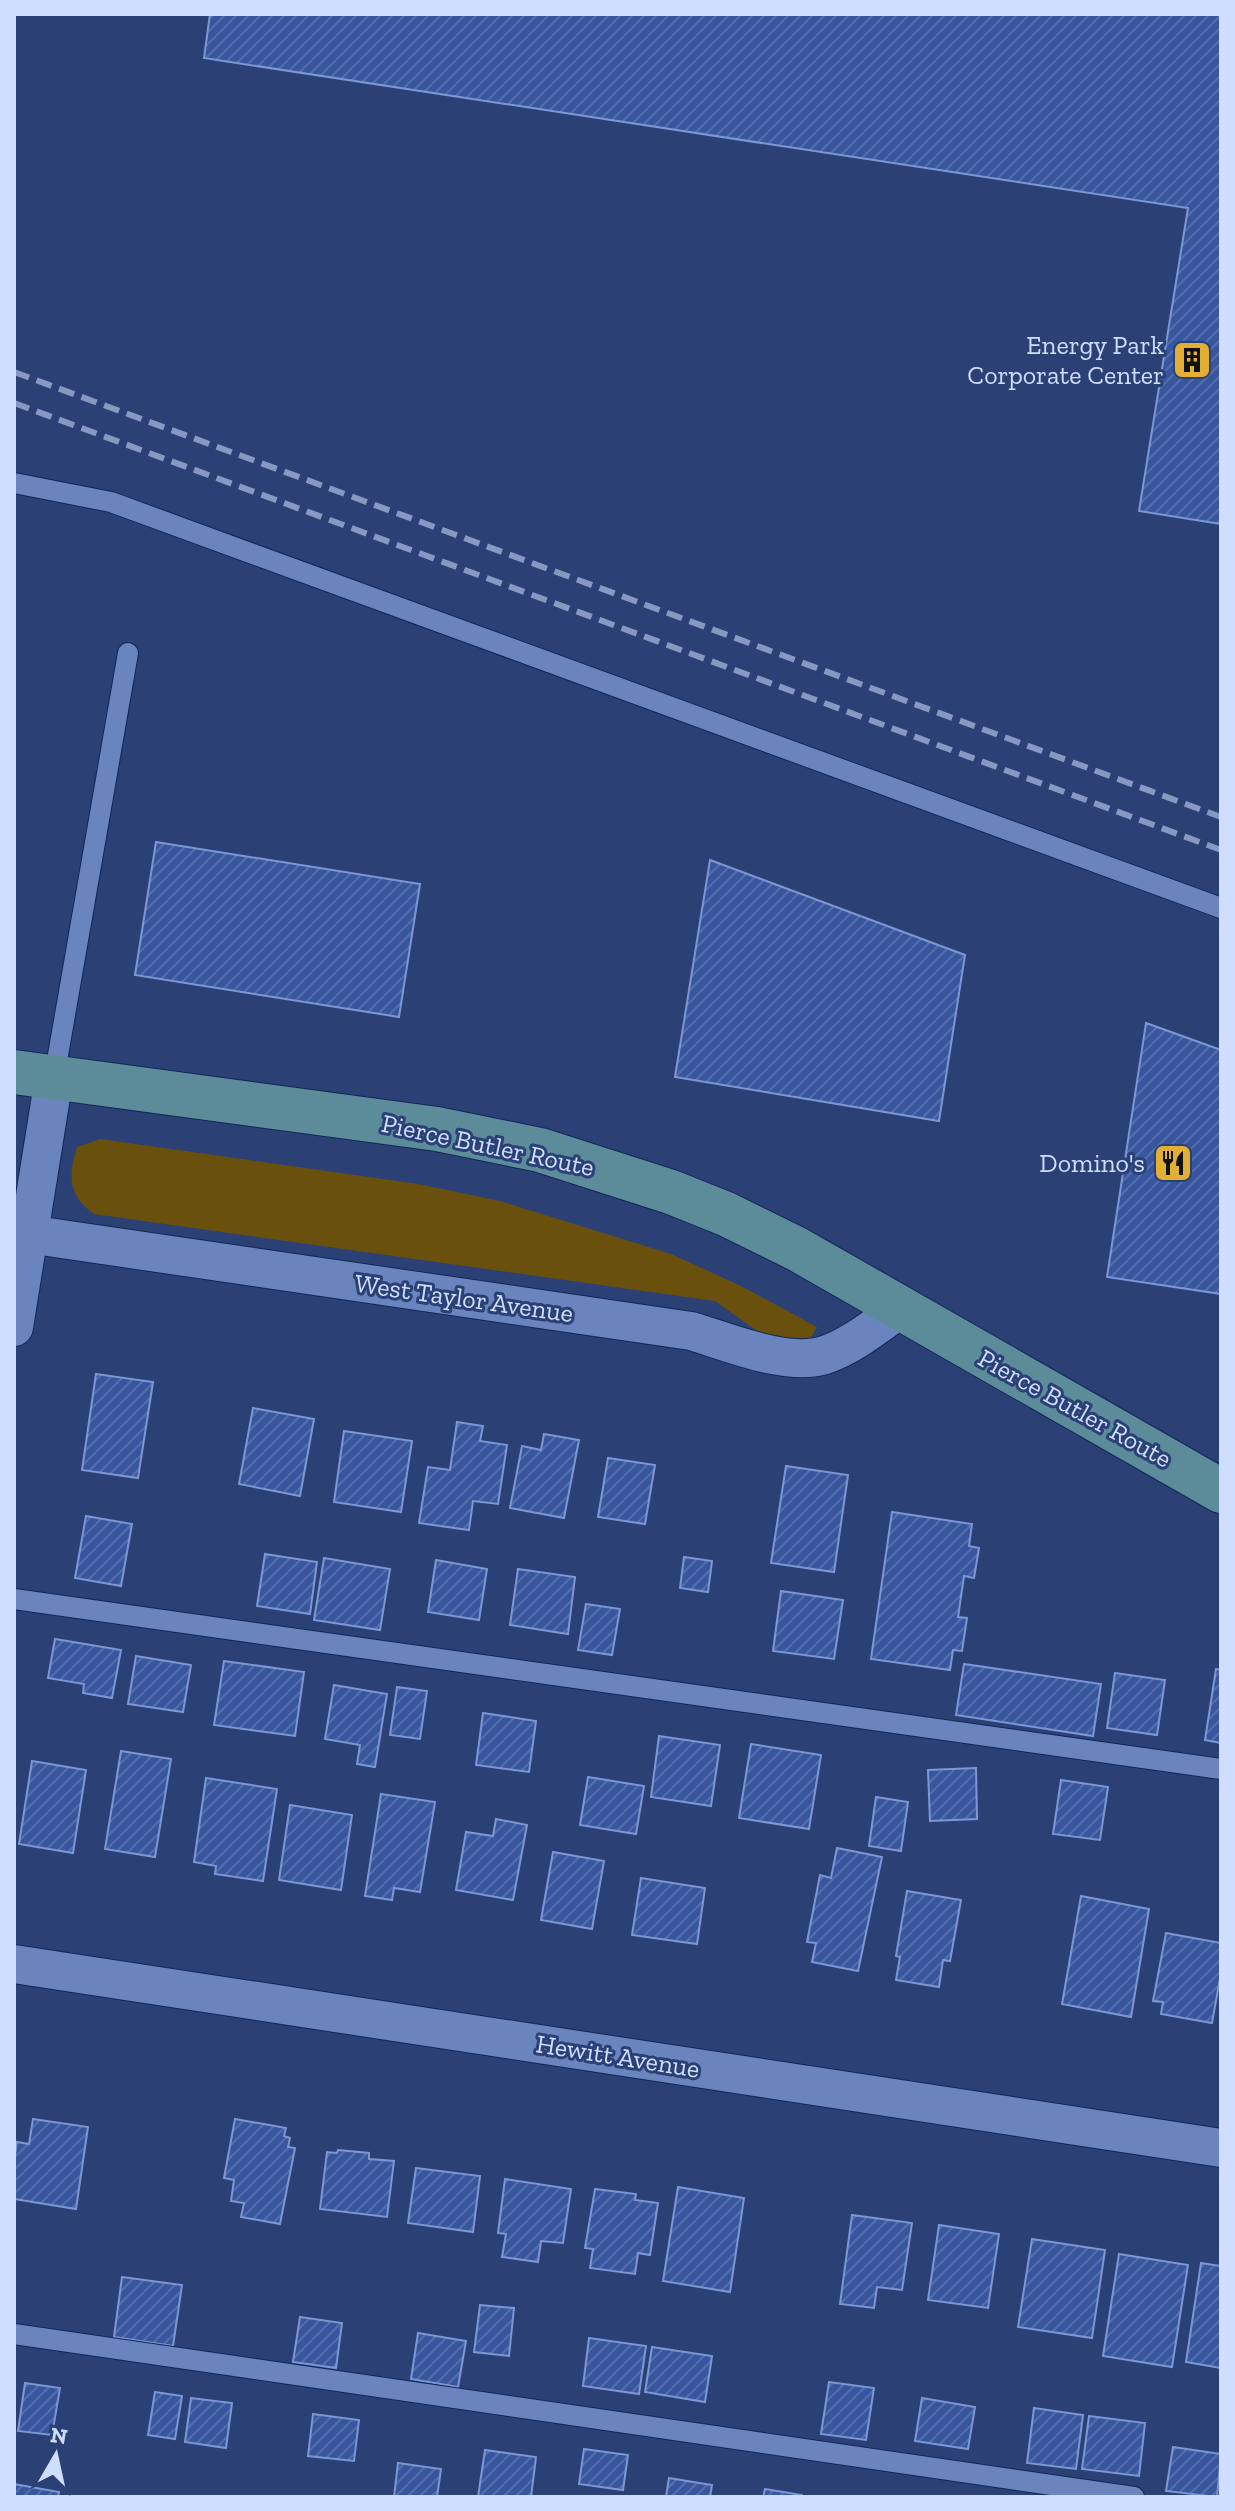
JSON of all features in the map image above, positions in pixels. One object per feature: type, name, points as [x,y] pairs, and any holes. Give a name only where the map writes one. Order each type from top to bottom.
[{"type":"main road","name":"Pierce Butler Route","points":[[34,1075],[437,1129],[540,1150],[606,1170],[726,1214],[797,1249],[1221,1491]]},
{"type":"street","points":[[14,1327],[34,1075]]},
{"type":"street","name":"West Taylor Avenue","points":[[21,1233],[691,1331],[797,1359],[825,1355],[900,1309]]},
{"type":"street","name":"Hewitt Avenue","points":[[14,1964],[1221,2148]]},
{"type":"lane","points":[[14,483],[111,502],[1221,908]]},
{"type":"lane","points":[[34,1075],[128,653]]},
{"type":"lane","points":[[14,1599],[1221,1769]]},
{"type":"lane","points":[[14,2334],[1134,2497]]},
{"type":"shaded area","points":[[100,1139],[418,1184],[500,1201],[671,1254],[741,1286],[817,1327],[810,1339],[764,1336],[715,1301],[94,1214],[75,1192],[72,1167],[77,1147]]},
{"type":"building","name":"Energy Park Corporate Center","points":[[210,14],[1221,14],[1221,524],[1139,511],[1188,208],[204,58]]},
{"type":"building","points":[[156,842],[420,884],[399,1017],[135,975]]},
{"type":"building","points":[[710,860],[965,955],[939,1121],[675,1077]]},
{"type":"building","name":"Domino's","points":[[1146,1023],[1221,1050],[1221,1294],[1107,1277]]},
{"type":"building","points":[[96,1374],[153,1382],[138,1478],[82,1470]]},
{"type":"building","points":[[253,1408],[314,1419],[300,1496],[239,1484]]},
{"type":"building","points":[[457,1422],[483,1426],[480,1441],[507,1445],[498,1504],[473,1501],[469,1530],[419,1523],[428,1467],[450,1470]]},
{"type":"building","points":[[344,1431],[412,1441],[401,1512],[334,1502]]},
{"type":"building","points":[[544,1434],[579,1440],[564,1518],[510,1508],[522,1446],[541,1450]]},
{"type":"building","points":[[608,1458],[655,1465],[645,1524],[598,1517]]},
{"type":"building","points":[[786,1466],[848,1475],[834,1572],[771,1563]]},
{"type":"building","points":[[892,1512],[972,1524],[969,1546],[979,1548],[974,1578],[964,1576],[958,1617],[967,1618],[962,1651],[953,1650],[950,1670],[871,1659]]},
{"type":"building","points":[[86,1516],[132,1524],[121,1586],[75,1578]]},
{"type":"building","points":[[265,1554],[317,1562],[310,1614],[257,1606]]},
{"type":"building","points":[[684,1557],[712,1561],[708,1592],[680,1588]]},
{"type":"building","points":[[324,1558],[390,1569],[380,1630],[314,1620]]},
{"type":"building","points":[[436,1560],[487,1569],[479,1620],[428,1612]]},
{"type":"building","points":[[518,1569],[575,1577],[568,1634],[510,1625]]},
{"type":"building","points":[[781,1591],[843,1600],[834,1659],[773,1651]]},
{"type":"building","points":[[586,1604],[620,1609],[612,1655],[578,1650]]},
{"type":"building","points":[[55,1639],[121,1650],[112,1698],[83,1693],[84,1684],[48,1678]]},
{"type":"building","points":[[136,1656],[191,1665],[183,1712],[128,1704]]},
{"type":"building","points":[[224,1661],[304,1672],[295,1736],[214,1725]]},
{"type":"building","points":[[964,1664],[1101,1684],[1093,1736],[956,1715]]},
{"type":"building","points":[[1216,1669],[1221,1670],[1221,1743],[1205,1740]]},
{"type":"building","points":[[1115,1673],[1165,1680],[1157,1735],[1107,1728]]},
{"type":"building","points":[[334,1685],[387,1694],[375,1767],[357,1764],[360,1745],[325,1739]]},
{"type":"building","points":[[397,1687],[427,1691],[420,1739],[390,1735]]},
{"type":"building","points":[[483,1713],[536,1721],[529,1772],[476,1765]]},
{"type":"building","points":[[659,1736],[720,1745],[711,1806],[651,1797]]},
{"type":"building","points":[[751,1744],[821,1755],[809,1829],[739,1818]]},
{"type":"building","points":[[121,1751],[171,1759],[155,1857],[105,1849]]},
{"type":"building","points":[[32,1761],[86,1770],[73,1853],[19,1844]]},
{"type":"building","points":[[976,1768],[977,1819],[930,1821],[928,1770]]},
{"type":"building","points":[[588,1777],[644,1786],[636,1834],[580,1825]]},
{"type":"building","points":[[206,1778],[277,1789],[263,1881],[215,1874],[216,1866],[194,1862]]},
{"type":"building","points":[[1061,1780],[1108,1787],[1100,1840],[1053,1834]]},
{"type":"building","points":[[381,1794],[435,1802],[420,1892],[394,1888],[392,1900],[365,1896]]},
{"type":"building","points":[[876,1797],[908,1802],[901,1851],[869,1846]]},
{"type":"building","points":[[290,1805],[352,1815],[341,1890],[279,1880]]},
{"type":"building","points":[[496,1819],[527,1825],[513,1900],[456,1890],[466,1832],[493,1836]]},
{"type":"building","points":[[837,1848],[882,1857],[858,1971],[812,1962],[816,1943],[807,1942],[820,1875],[831,1878]]},
{"type":"building","points":[[553,1852],[604,1861],[592,1929],[541,1920]]},
{"type":"building","points":[[641,1878],[705,1888],[697,1944],[632,1935]]},
{"type":"building","points":[[907,1891],[961,1900],[950,1961],[943,1960],[939,1987],[896,1980],[900,1957],[896,1956]]},
{"type":"building","points":[[1081,1896],[1149,1909],[1131,2017],[1062,2004]]},
{"type":"building","points":[[1166,1933],[1221,1943],[1221,1973],[1212,2023],[1161,2014],[1163,2002],[1153,2001]]},
{"type":"building","points":[[33,2119],[88,2127],[76,2209],[14,2199],[17,2142],[29,2144]]},
{"type":"building","points":[[235,2119],[286,2128],[284,2136],[290,2138],[288,2147],[295,2148],[280,2224],[241,2217],[244,2203],[231,2201],[234,2180],[224,2178]]},
{"type":"building","points":[[338,2150],[369,2153],[369,2159],[394,2161],[387,2217],[320,2209],[327,2152],[337,2153]]},
{"type":"building","points":[[416,2168],[480,2176],[473,2232],[408,2223]]},
{"type":"building","points":[[505,2179],[571,2189],[563,2243],[541,2241],[538,2262],[502,2257],[506,2234],[498,2233]]},
{"type":"building","points":[[678,2187],[744,2198],[730,2292],[663,2281]]},
{"type":"building","points":[[595,2189],[636,2194],[635,2200],[658,2203],[650,2255],[638,2253],[635,2274],[590,2268],[593,2249],[585,2248]]},
{"type":"building","points":[[852,2215],[912,2223],[902,2290],[877,2287],[874,2308],[840,2304]]},
{"type":"building","points":[[939,2225],[999,2234],[988,2308],[928,2300]]},
{"type":"building","points":[[1032,2239],[1105,2250],[1092,2338],[1018,2327]]},
{"type":"building","points":[[1119,2254],[1188,2265],[1172,2367],[1103,2356]]},
{"type":"building","points":[[1201,2263],[1221,2266],[1221,2368],[1186,2362]]},
{"type":"building","points":[[122,2277],[182,2285],[173,2346],[114,2337]]},
{"type":"building","points":[[480,2305],[514,2308],[509,2356],[474,2352]]},
{"type":"building","points":[[300,2317],[342,2323],[336,2368],[293,2362]]},
{"type":"building","points":[[418,2333],[466,2341],[458,2387],[411,2379]]},
{"type":"building","points":[[589,2338],[646,2346],[639,2394],[583,2386]]},
{"type":"building","points":[[652,2347],[712,2356],[705,2402],[645,2392]]},
{"type":"building","points":[[829,2382],[874,2388],[866,2440],[821,2434]]},
{"type":"building","points":[[25,2383],[60,2388],[52,2435],[18,2431]]},
{"type":"building","points":[[155,2392],[182,2396],[175,2439],[148,2435]]},
{"type":"building","points":[[191,2398],[232,2403],[226,2448],[185,2442]]},
{"type":"building","points":[[922,2398],[975,2407],[968,2449],[915,2441]]},
{"type":"building","points":[[1034,2408],[1083,2415],[1076,2469],[1027,2463]]},
{"type":"building","points":[[313,2414],[359,2420],[354,2461],[308,2456]]},
{"type":"building","points":[[1089,2416],[1145,2423],[1139,2476],[1082,2469]]},
{"type":"building","points":[[1173,2447],[1221,2454],[1217,2497],[1166,2491]]},
{"type":"building","points":[[584,2449],[628,2455],[623,2490],[579,2484]]},
{"type":"building","points":[[485,2450],[536,2457],[531,2497],[478,2497]]},
{"type":"building","points":[[398,2463],[441,2469],[437,2497],[394,2497]]},
{"type":"building","points":[[669,2478],[712,2485],[710,2497],[666,2497]]},
{"type":"building","points":[[14,2484],[59,2492],[58,2497],[14,2497]]},
{"type":"building","points":[[765,2489],[802,2495],[802,2497],[763,2497]]},
{"type":"railway","points":[[14,372],[1221,817]]},
{"type":"railway","points":[[14,403],[1221,850]]},
{"type":"place","name":"Energy Park Corporate Center","points":[[1192,360]]},
{"type":"place","name":"Domino's","points":[[1173,1163]]}]
